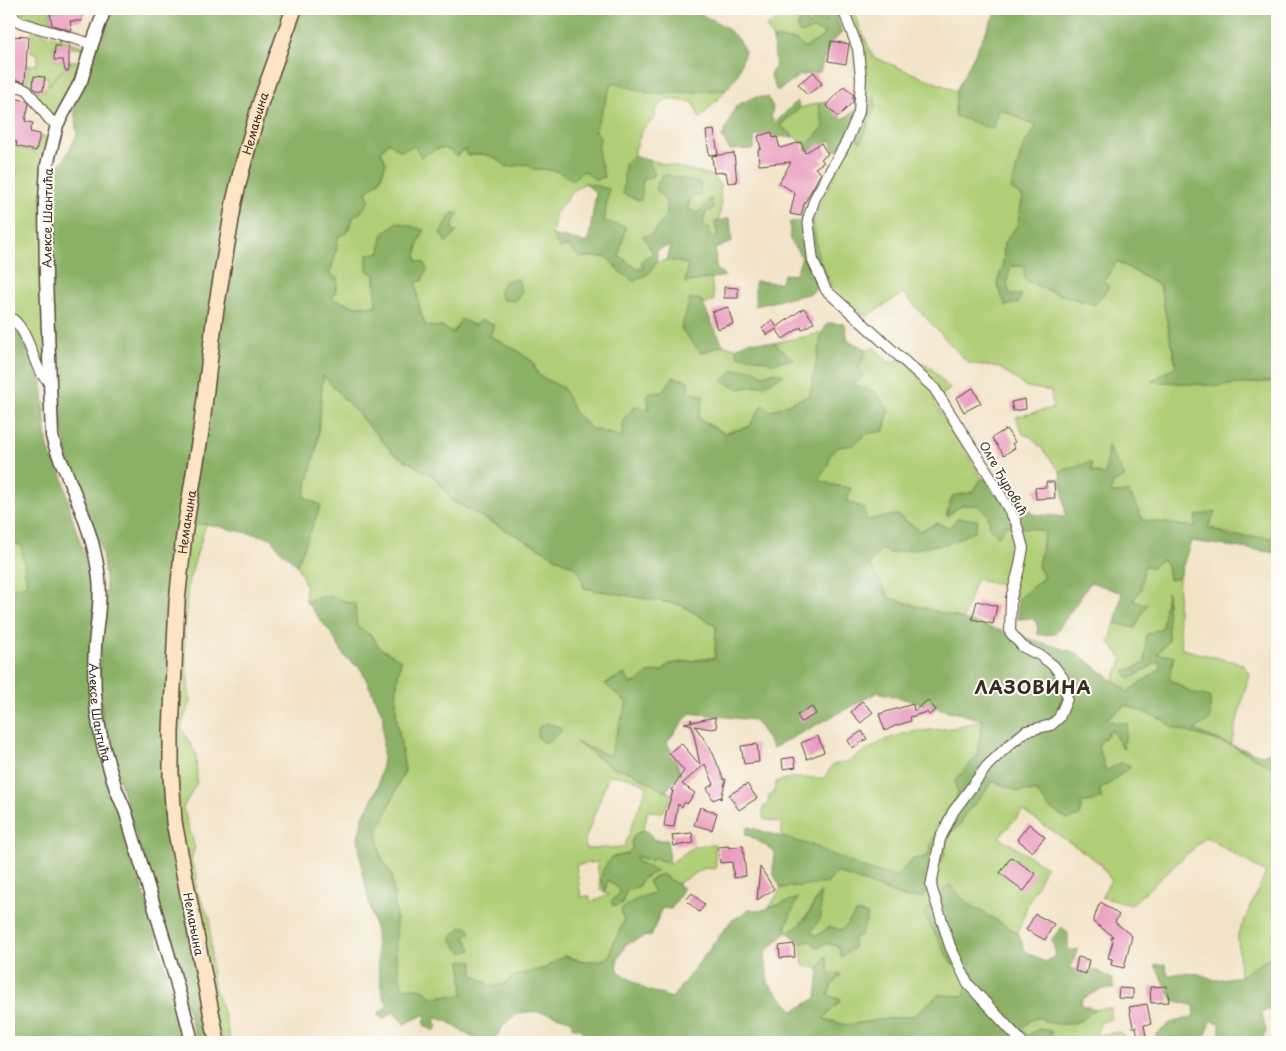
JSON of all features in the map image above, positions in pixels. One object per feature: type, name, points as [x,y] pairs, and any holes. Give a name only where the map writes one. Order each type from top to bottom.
[{"type":"main road","name":"Немањина","points":[[217,1042],[174,822],[170,774],[177,602],[184,535],[234,202],[260,104],[294,9]]},
{"type":"street","points":[[12,9],[16,20],[22,23],[92,44]]},
{"type":"street","name":"Алексе Шантића","points":[[105,9],[81,81],[57,125],[47,165],[45,202],[50,414],[54,446],[70,481],[92,543],[96,560],[100,608],[95,647],[95,677],[97,712],[103,743],[116,789],[125,811],[192,1042]]},
{"type":"street","name":"Олге Ђуровић","points":[[843,9],[858,48],[861,78],[859,112],[847,141],[815,198],[808,219],[814,261],[826,290],[934,388],[988,473],[1016,522],[1022,548],[1019,569],[1011,598],[1010,632],[1022,647],[1041,656],[1054,666],[1063,678],[1066,689],[1067,699],[1059,718],[1051,724],[1026,731],[1009,745],[987,766],[953,812],[940,839],[931,886],[950,946],[968,984],[1022,1042]]},
{"type":"street","points":[[9,89],[19,87],[27,90],[48,119],[57,125]]},
{"type":"street","points":[[9,316],[20,327],[40,372],[49,379]]},
{"type":"green space","points":[[23,9],[68,9],[49,12],[52,27],[56,27],[56,31],[26,20],[18,14],[24,13]]},
{"type":"green space","points":[[112,9],[705,9],[700,14],[731,32],[745,51],[737,76],[726,90],[654,94],[612,83],[595,130],[600,137],[598,150],[604,177],[596,180],[584,171],[572,180],[554,171],[533,169],[528,164],[507,167],[498,159],[489,155],[467,155],[465,149],[456,156],[443,148],[421,157],[415,146],[401,151],[388,142],[381,151],[386,163],[379,181],[366,192],[370,200],[360,213],[354,216],[347,232],[338,237],[335,257],[329,274],[337,278],[333,299],[355,306],[376,306],[375,274],[367,271],[367,255],[380,252],[382,235],[397,222],[424,230],[418,244],[416,260],[425,263],[427,270],[422,281],[416,282],[420,312],[426,326],[443,327],[453,333],[461,319],[474,325],[482,320],[494,325],[490,336],[515,349],[533,362],[538,375],[563,388],[575,413],[592,429],[622,437],[623,420],[635,406],[649,409],[647,394],[653,391],[662,393],[673,377],[688,381],[688,391],[704,396],[698,419],[724,433],[749,427],[763,404],[771,411],[810,395],[822,333],[828,323],[845,324],[848,341],[867,349],[858,369],[865,375],[853,385],[876,392],[889,411],[884,431],[866,434],[853,445],[839,447],[830,454],[828,465],[819,480],[851,488],[847,501],[865,509],[866,520],[897,515],[920,531],[937,523],[949,528],[958,518],[978,520],[975,531],[950,543],[890,553],[881,549],[869,564],[890,598],[1077,653],[1128,692],[1161,668],[1159,661],[1130,679],[1124,672],[1145,663],[1146,635],[1162,628],[1167,592],[1168,641],[1157,654],[1174,656],[1169,679],[1192,693],[1210,697],[1210,720],[1194,730],[1231,745],[1171,727],[1163,720],[1126,705],[1107,718],[1115,723],[1128,723],[1123,749],[1111,729],[1098,746],[1106,771],[1122,762],[1131,766],[1109,784],[1100,788],[1101,799],[1082,803],[1080,816],[1068,820],[1049,808],[1037,792],[1017,791],[993,781],[978,801],[965,814],[960,825],[948,835],[944,856],[924,897],[906,898],[837,872],[828,883],[781,888],[773,873],[774,851],[745,833],[748,827],[814,846],[863,868],[896,877],[913,859],[927,857],[939,824],[958,794],[955,781],[977,756],[983,720],[878,692],[773,748],[755,720],[690,713],[667,742],[681,773],[665,792],[631,772],[611,767],[576,742],[609,756],[627,703],[605,684],[625,674],[630,684],[640,681],[648,673],[663,671],[669,664],[715,658],[716,626],[681,605],[584,588],[579,570],[452,500],[436,478],[393,453],[323,375],[317,446],[304,497],[321,505],[297,565],[277,547],[272,538],[206,524],[179,525],[167,792],[212,1042],[197,1042],[108,742],[102,711],[100,677],[100,647],[106,588],[102,552],[66,450],[57,397],[65,372],[57,354],[53,331],[50,192],[53,174],[57,166],[64,160],[77,135],[74,108]]},
{"type":"green space","points":[[800,9],[826,9],[822,12],[827,20],[825,24],[813,14],[813,22],[808,26],[802,16],[797,30],[801,33],[813,29],[825,32],[821,38],[805,48],[795,40],[773,39],[766,26]]},
{"type":"green space","points":[[826,9],[847,9],[848,11],[837,17],[842,33],[828,50],[820,72],[799,76],[777,91],[770,74],[776,66],[773,39],[795,40],[805,48],[821,38],[825,33],[813,29],[802,34],[797,30],[801,15],[809,26],[813,22],[813,14],[825,23],[827,20],[822,12]]},
{"type":"green space","points":[[847,9],[852,9],[873,57],[956,91],[955,116],[999,108],[1037,127],[1023,146],[1023,196],[1017,226],[1004,243],[1003,266],[997,284],[1006,306],[1022,295],[1010,294],[1006,282],[1010,266],[1025,266],[1049,291],[1095,305],[1103,281],[1116,261],[1160,286],[1176,367],[1153,381],[1218,386],[1277,381],[1277,538],[1235,536],[1208,527],[1216,511],[1195,527],[1143,520],[1129,492],[1110,493],[1113,483],[1108,448],[1106,476],[1092,471],[1091,463],[1060,471],[1032,437],[1023,434],[1016,417],[1053,408],[1051,391],[1026,387],[1000,368],[968,363],[903,293],[866,317],[831,287],[818,257],[813,220],[850,140],[855,137],[861,142],[864,105]]},
{"type":"green space","points":[[997,9],[1277,9],[1277,381],[1218,386],[1152,381],[1176,366],[1160,286],[1117,261],[1104,281],[1109,287],[1095,305],[1049,291],[1025,280],[1024,266],[1011,266],[1007,282],[1010,294],[1022,295],[1018,303],[1006,306],[997,284],[1003,266],[1004,243],[1017,226],[1023,197],[1011,189],[1023,146],[1037,127],[999,108],[992,129],[955,116],[956,91]]},
{"type":"green space","points":[[32,30],[85,48],[71,48],[70,45],[54,45],[54,61],[72,61],[66,68],[73,61],[82,60],[77,77],[55,115],[52,115],[26,84],[28,65],[37,65],[38,53],[31,53]],"holes":[[[33,76],[48,77],[47,86],[55,78],[48,87],[45,87],[44,91],[32,90]]]},
{"type":"green space","points":[[612,83],[654,94],[726,90],[700,119],[693,102],[668,99],[656,109],[654,119],[642,130],[633,156],[625,163],[643,180],[655,175],[648,160],[711,175],[720,185],[721,206],[719,221],[715,223],[718,237],[710,237],[703,227],[710,199],[698,213],[688,209],[690,198],[664,197],[667,214],[651,235],[653,253],[643,269],[636,268],[619,256],[619,249],[624,237],[604,221],[609,189],[585,183],[573,191],[556,213],[552,235],[580,257],[607,257],[620,272],[648,274],[657,262],[667,260],[688,263],[685,282],[711,278],[714,300],[704,305],[700,299],[701,353],[723,345],[735,348],[739,356],[753,357],[771,363],[793,359],[774,343],[822,333],[810,395],[771,411],[763,404],[749,427],[724,433],[662,393],[653,391],[650,410],[635,406],[623,420],[622,437],[592,429],[575,413],[563,388],[538,375],[533,362],[515,349],[489,336],[494,325],[474,325],[453,333],[443,327],[426,326],[417,297],[415,275],[418,244],[424,230],[380,252],[375,273],[376,306],[355,306],[332,299],[337,286],[329,274],[335,257],[338,237],[347,232],[365,192],[380,181],[386,163],[381,151],[389,142],[415,146],[465,149],[467,155],[489,155],[498,159],[507,167],[529,164],[533,169],[556,170],[565,174],[584,171],[604,177],[598,150],[600,137],[595,130]]},
{"type":"green space","points":[[754,97],[768,97],[773,108],[771,117],[775,123],[797,101],[800,108],[780,125],[793,137],[754,136],[754,149],[730,150],[722,137],[736,106]]},
{"type":"green space","points":[[875,97],[875,107],[861,142],[855,137],[835,151],[831,140],[806,151],[806,146],[824,127],[818,103],[825,101],[843,119]]},
{"type":"green space","points":[[818,103],[825,127],[806,146],[780,125],[800,108]]},
{"type":"green space","points":[[41,135],[46,137],[44,161],[45,371],[9,313],[9,216],[11,216],[15,196],[9,195],[9,185],[14,185],[17,168],[9,167],[9,141],[16,142],[15,147],[36,152]]},
{"type":"green space","points":[[633,156],[648,160],[655,175],[643,180],[641,201],[623,194],[625,163]]},
{"type":"green space","points":[[663,174],[701,183],[700,195],[690,198],[688,209],[698,213],[710,198],[714,208],[705,213],[703,226],[709,227],[710,237],[718,236],[715,222],[730,218],[732,242],[715,249],[716,268],[725,276],[685,283],[688,264],[667,260],[671,245],[657,250],[656,262],[652,270],[634,281],[620,272],[607,257],[579,257],[568,246],[560,248],[552,235],[588,243],[596,194],[585,183],[609,189],[604,221],[626,227],[619,256],[636,268],[643,269],[641,261],[653,253],[643,236],[651,235],[662,222],[667,212],[665,201],[655,188]]},
{"type":"green space","points":[[453,212],[458,214],[453,223],[453,229],[457,232],[446,243],[440,233]]},
{"type":"green space","points":[[813,220],[818,257],[826,274],[812,293],[755,306],[755,281],[780,283],[784,274],[795,275],[802,258],[790,240],[790,222]]},
{"type":"green space","points":[[518,279],[522,291],[516,301],[502,300],[499,291],[505,281]]},
{"type":"green space","points":[[690,299],[700,299],[723,345],[701,353],[681,329]]},
{"type":"green space","points":[[9,319],[17,328],[42,381],[47,443],[51,458],[59,467],[64,482],[72,517],[84,555],[95,607],[90,647],[120,811],[187,1042],[9,1042],[9,588],[27,585],[21,545],[9,543],[9,352],[11,351]]},
{"type":"green space","points":[[751,341],[774,343],[794,360],[771,363],[753,357],[739,356],[735,348]]},
{"type":"green space","points":[[875,348],[888,362],[911,358],[931,368],[950,389],[934,402],[982,478],[973,492],[947,516],[962,505],[978,505],[988,515],[999,536],[1006,525],[1045,532],[1041,547],[1044,577],[1018,600],[1008,586],[976,580],[963,619],[890,598],[869,564],[881,549],[890,553],[950,543],[949,528],[937,523],[920,531],[897,515],[866,520],[847,501],[851,488],[818,480],[828,465],[830,454],[839,447],[853,445],[865,434],[853,385],[865,375],[858,370],[867,349]]},
{"type":"green space","points":[[754,369],[763,375],[773,372],[784,375],[765,385],[739,389],[722,381],[734,370]]},
{"type":"green space","points":[[323,375],[393,453],[436,478],[452,501],[580,570],[584,588],[681,605],[716,626],[715,657],[669,664],[663,671],[648,673],[640,681],[629,684],[624,674],[606,683],[627,703],[609,756],[579,744],[611,766],[631,772],[673,795],[663,812],[648,811],[643,831],[635,834],[631,841],[632,849],[627,854],[612,858],[607,879],[618,888],[620,893],[639,886],[642,879],[656,871],[636,861],[636,856],[650,860],[655,858],[670,864],[694,846],[715,844],[716,869],[705,868],[677,884],[662,874],[648,881],[655,893],[631,902],[609,957],[592,961],[564,956],[545,968],[514,976],[502,985],[491,986],[473,974],[461,961],[463,995],[432,997],[424,989],[402,987],[396,957],[396,916],[392,876],[381,856],[377,833],[405,770],[396,714],[397,681],[401,661],[380,648],[372,636],[357,627],[325,595],[306,602],[305,583],[297,565],[320,505],[304,497],[317,446]],"holes":[[[609,775],[631,778],[647,786],[624,847],[586,849],[585,840]],[[597,862],[601,890],[609,895],[591,902],[589,896],[581,897],[576,865]]]},
{"type":"green space","points":[[1108,446],[1125,477],[1113,483],[1111,493],[1129,492],[1143,520],[1195,527],[1196,516],[1216,511],[1208,527],[1234,538],[1235,536],[1277,538],[1277,553],[1191,541],[1179,578],[1169,580],[1167,565],[1162,559],[1153,567],[1144,566],[1141,589],[1133,601],[1147,604],[1135,628],[1115,623],[1122,593],[1091,582],[1055,634],[1038,635],[1037,622],[1031,618],[1018,619],[1018,600],[1044,577],[1038,566],[1045,532],[1006,525],[999,536],[990,529],[988,515],[977,505],[962,505],[946,516],[952,496],[973,492],[982,478],[1016,486],[1032,514],[1066,517],[1060,471],[1091,462],[1092,471],[1105,476]]},
{"type":"green space","points":[[206,524],[188,583],[184,642],[190,702],[181,727],[196,754],[197,782],[183,808],[195,847],[191,860],[197,874],[196,889],[210,919],[212,980],[231,1042],[212,1042],[178,871],[179,525]]},
{"type":"green space","points":[[9,543],[21,545],[27,586],[9,588]]},
{"type":"green space","points":[[1162,558],[1167,565],[1169,579],[1179,578],[1178,615],[1182,649],[1243,664],[1249,674],[1231,745],[1277,770],[1277,953],[1240,977],[1238,934],[1266,873],[1206,837],[1131,905],[1101,897],[1111,880],[1100,863],[1023,811],[999,837],[1046,867],[1028,903],[1018,933],[967,903],[949,884],[951,963],[973,976],[963,996],[938,995],[915,1015],[845,1025],[822,1018],[842,1000],[828,996],[831,986],[826,957],[819,969],[803,965],[801,943],[811,941],[838,946],[841,957],[854,938],[857,912],[842,930],[829,927],[817,936],[810,932],[820,893],[803,921],[787,932],[786,925],[769,908],[781,888],[828,883],[837,872],[906,898],[944,856],[948,835],[960,825],[965,814],[978,801],[993,781],[1017,791],[1037,792],[1049,808],[1101,799],[1100,788],[1109,784],[1098,746],[1112,729],[1124,748],[1115,723],[1107,718],[1126,705],[1163,720],[1171,727],[1224,743],[1194,730],[1192,693],[1168,678],[1160,661],[1161,668],[1128,692],[1113,680],[1123,659],[1109,643],[1115,623],[1135,628],[1146,604],[1133,601],[1141,589],[1144,566]],"holes":[[[1167,595],[1168,641],[1157,655],[1160,661],[1130,679],[1145,663],[1146,636],[1162,628]]]},
{"type":"green space","points":[[325,595],[355,604],[357,627],[372,636],[380,648],[401,660],[397,681],[396,714],[405,770],[377,833],[381,856],[392,876],[396,916],[396,957],[402,987],[424,989],[432,997],[463,995],[461,960],[473,961],[473,974],[491,986],[502,985],[514,976],[545,968],[564,956],[592,961],[609,957],[624,922],[621,910],[637,899],[654,893],[648,881],[661,874],[683,888],[680,895],[671,909],[662,908],[651,936],[626,944],[617,961],[618,971],[645,989],[672,998],[731,921],[750,909],[759,911],[798,898],[786,925],[787,932],[765,952],[768,983],[794,1011],[816,998],[819,969],[826,956],[829,973],[841,974],[831,986],[828,995],[842,1000],[823,1019],[845,1025],[915,1015],[938,995],[963,996],[973,976],[951,963],[924,914],[949,884],[967,903],[1018,933],[1025,951],[1045,962],[1056,956],[1052,939],[1062,927],[1068,933],[1068,951],[1078,949],[1070,969],[1098,971],[1112,979],[1114,989],[1101,989],[1082,999],[1081,1005],[1095,1009],[1079,1021],[1069,1024],[1058,1024],[1048,1022],[1040,1017],[1031,1020],[1022,1029],[1028,1035],[1039,1029],[1051,1031],[1051,1042],[590,1042],[586,1040],[583,1030],[572,1027],[572,1021],[539,1012],[529,1012],[511,1018],[496,1037],[477,1040],[449,1022],[437,1018],[434,1021],[438,1026],[434,1031],[424,1025],[426,1014],[404,1024],[393,1012],[383,1019],[377,1014],[388,1005],[383,996],[378,967],[376,934],[362,869],[358,838],[363,817],[378,787],[383,759],[383,715],[361,669],[345,657],[331,633],[306,602]]},
{"type":"green space","points":[[983,720],[977,756],[955,781],[958,794],[939,824],[927,858],[913,859],[896,877],[863,868],[814,846],[782,838],[782,823],[763,819],[763,807],[768,804],[769,796],[774,792],[776,782],[790,778],[824,778],[833,765],[849,761],[885,740],[910,732],[952,728]]},
{"type":"green space","points":[[546,723],[558,726],[562,730],[554,738],[543,743],[537,736],[538,728]]},
{"type":"green space","points":[[1231,745],[1261,755],[1277,752],[1277,770]]},
{"type":"green space","points":[[647,830],[654,840],[667,840],[670,864],[655,858],[650,861],[636,856],[636,861],[657,871],[642,879],[639,886],[626,891],[622,904],[613,906],[612,900],[620,893],[618,888],[608,880],[605,891],[601,880],[603,869],[612,857],[627,854],[632,849],[631,842],[635,834]]},
{"type":"green space","points":[[820,892],[821,918],[811,932],[817,936],[829,927],[842,930],[857,912],[868,915],[861,935],[854,938],[853,949],[841,957],[838,946],[828,943],[817,948],[811,941],[801,943],[787,932],[803,921]]},
{"type":"green space","points":[[461,927],[468,927],[471,932],[465,937],[472,950],[464,953],[458,949],[451,938]]},
{"type":"green space","points":[[1277,953],[1277,1005],[1262,1013],[1266,1032],[1260,1042],[1220,1042],[1220,1023],[1211,1021],[1206,1035],[1189,1042],[1156,1042],[1156,1035],[1170,1023],[1193,1017],[1195,1006],[1173,1000],[1155,965],[1165,964],[1168,976],[1180,973],[1199,974],[1215,980],[1240,976]]},
{"type":"green space","points":[[1111,1008],[1112,1019],[1101,1022],[1096,1035],[1120,1032],[1130,1042],[1051,1042],[1051,1031],[1039,1029],[1028,1035],[1022,1029],[1031,1020],[1040,1017],[1047,1023],[1079,1021],[1095,1009]]},
{"type":"building","points":[[82,9],[82,21],[70,21],[72,31],[52,25],[50,13]]},
{"type":"building","points":[[10,36],[28,37],[25,82],[9,81]]},
{"type":"building","points":[[59,41],[69,44],[69,71],[65,71],[63,60],[54,60],[55,46],[60,46]]},
{"type":"building","points":[[831,41],[849,44],[846,64],[828,61]]},
{"type":"building","points":[[814,72],[822,84],[807,95],[798,84]]},
{"type":"building","points":[[34,76],[45,77],[43,91],[36,90],[33,86]]},
{"type":"building","points":[[844,86],[853,94],[853,102],[838,117],[826,105]]},
{"type":"building","points":[[13,98],[27,101],[29,104],[25,121],[33,123],[30,132],[40,134],[36,151],[16,146],[17,142],[9,140],[9,112]]},
{"type":"building","points":[[714,130],[718,154],[709,155],[706,131]]},
{"type":"building","points":[[772,132],[773,138],[777,137],[780,148],[801,142],[805,153],[821,143],[828,154],[821,159],[824,162],[815,168],[821,173],[804,204],[801,216],[790,214],[795,193],[779,183],[791,162],[759,165],[758,150],[761,149],[758,136]]},
{"type":"building","points":[[734,153],[737,182],[728,183],[726,172],[714,173],[712,156]]},
{"type":"building","points":[[724,287],[738,288],[738,298],[724,298]]},
{"type":"building","points":[[728,307],[733,324],[717,329],[712,312]]},
{"type":"building","points":[[804,308],[814,322],[802,330],[801,327],[783,339],[776,329],[767,335],[762,328],[772,320],[777,327]]},
{"type":"building","points":[[973,388],[981,403],[964,412],[956,398]]},
{"type":"building","points":[[1025,399],[1026,409],[1013,411],[1011,402]]},
{"type":"building","points":[[1006,429],[1015,442],[1012,444],[1015,448],[1004,455],[992,438]]},
{"type":"building","points":[[1046,482],[1054,482],[1055,498],[1036,499],[1035,488],[1046,487]]},
{"type":"building","points":[[977,601],[997,606],[993,624],[972,619]]},
{"type":"building","points":[[928,700],[936,710],[929,715],[927,712],[910,717],[911,721],[885,731],[879,714],[913,704],[914,711]]},
{"type":"building","points":[[862,701],[873,712],[861,723],[851,712]]},
{"type":"building","points":[[812,707],[816,714],[801,722],[797,715]]},
{"type":"building","points":[[715,717],[717,728],[711,729],[695,726],[712,751],[724,780],[726,779],[721,799],[720,797],[713,800],[707,788],[714,784],[705,764],[682,784],[695,793],[687,804],[685,802],[682,807],[678,804],[674,827],[664,826],[673,791],[671,790],[684,771],[669,753],[681,743],[700,765],[692,725],[684,723],[691,722],[691,719],[692,722]]},
{"type":"building","points":[[862,731],[867,739],[852,748],[848,740]]},
{"type":"building","points":[[818,736],[824,752],[807,759],[801,743]]},
{"type":"building","points":[[757,744],[759,762],[744,764],[741,746]]},
{"type":"building","points":[[794,757],[796,767],[783,769],[782,759]]},
{"type":"building","points":[[747,784],[757,798],[739,810],[729,795]]},
{"type":"building","points":[[700,807],[717,813],[712,830],[694,825]]},
{"type":"building","points":[[1029,824],[1045,837],[1032,852],[1017,839]]},
{"type":"building","points":[[692,833],[694,843],[674,846],[672,835]]},
{"type":"building","points":[[729,846],[729,848],[743,846],[746,876],[734,878],[732,862],[720,863],[718,847]]},
{"type":"building","points":[[1011,857],[1036,874],[1024,891],[1000,873]]},
{"type":"building","points":[[760,867],[774,889],[757,900]]},
{"type":"building","points":[[692,893],[705,905],[699,912],[686,900]]},
{"type":"building","points":[[1101,902],[1119,915],[1115,922],[1132,936],[1124,968],[1111,965],[1112,959],[1108,958],[1113,936],[1093,922]]},
{"type":"building","points":[[1035,914],[1054,924],[1045,940],[1026,930]]},
{"type":"building","points":[[794,944],[795,957],[780,958],[779,946]]},
{"type":"building","points":[[1078,957],[1089,960],[1086,974],[1075,971]]},
{"type":"building","points":[[1167,986],[1169,1002],[1151,1003],[1150,987]]},
{"type":"building","points":[[1119,988],[1133,989],[1133,999],[1118,998]]},
{"type":"building","points":[[1147,1004],[1151,1024],[1144,1025],[1147,1042],[1139,1042],[1136,1027],[1133,1027],[1129,1007]]},
{"type":"district","name":"ЛАЗОВИНА","points":[[1033,686]]}]
